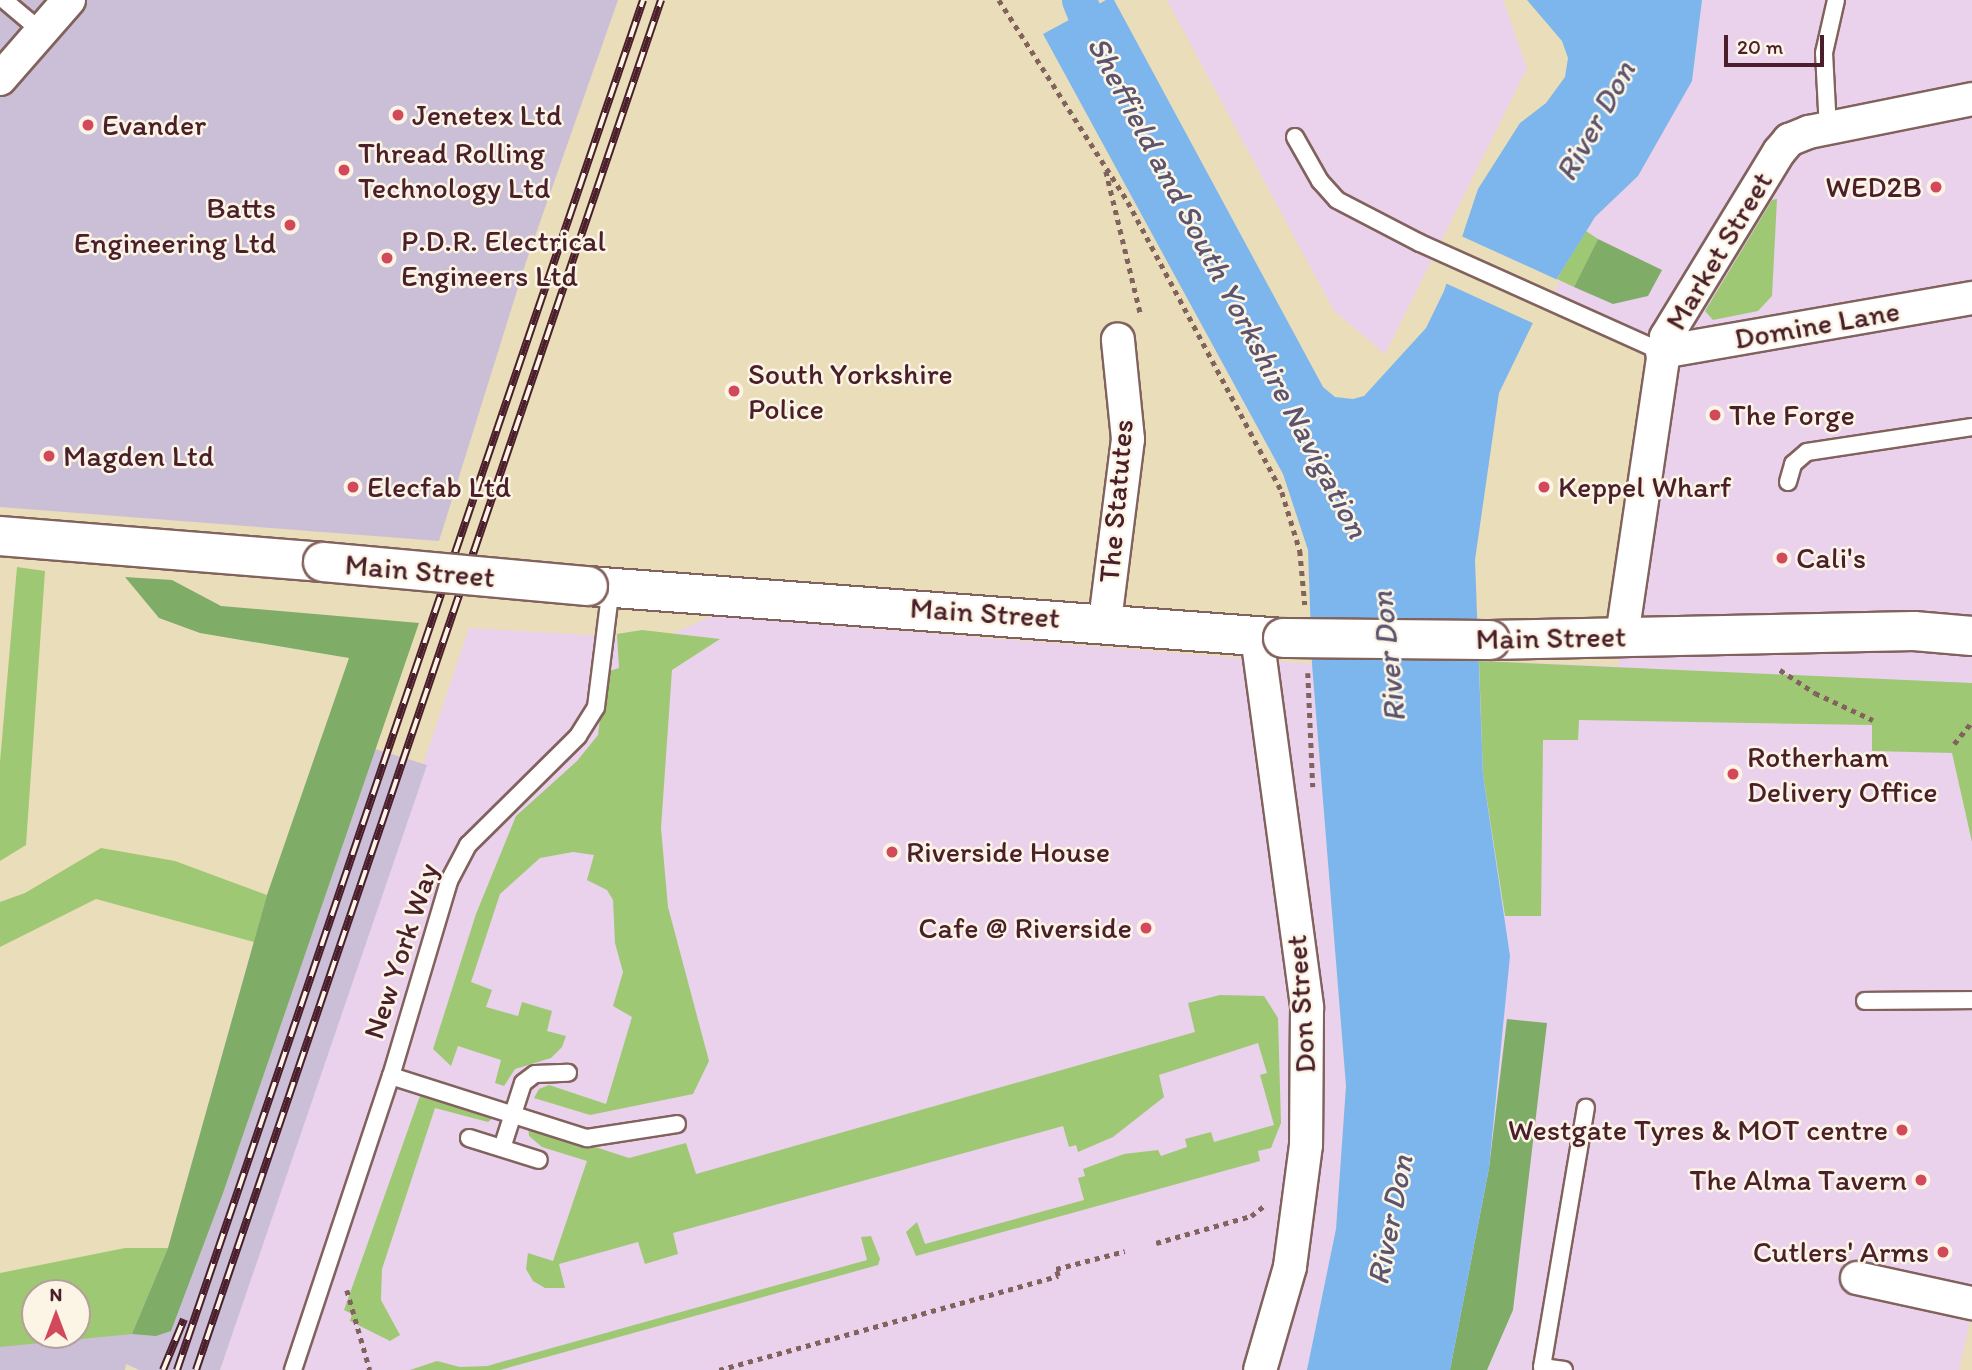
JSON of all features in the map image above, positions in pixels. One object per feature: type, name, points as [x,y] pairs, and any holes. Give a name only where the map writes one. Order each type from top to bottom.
[{"type":"street","points":[[0,79],[69,0]]},
{"type":"street","name":"Market Street","points":[[1622,636],[1662,352],[1676,314],[1779,152],[1789,140],[1828,129],[1972,99]]},
{"type":"street","name":"Domine Lane","points":[[1662,352],[1972,298]]},
{"type":"street","name":"The Statutes","points":[[1105,621],[1128,439],[1130,331]]},
{"type":"street","name":"Main Street","points":[[0,536],[600,586],[1105,621],[1270,637],[1490,640],[1914,631],[1972,636]]},
{"type":"street","name":"Don Street","points":[[1260,1370],[1290,1267],[1301,1177],[1307,1008],[1270,637]]},
{"type":"street","points":[[1857,1278],[1972,1303]]},
{"type":"lane","points":[[4,0],[42,32]]},
{"type":"lane","points":[[1828,129],[1825,53],[1836,0]]},
{"type":"lane","points":[[1295,137],[1320,181],[1338,200],[1420,243],[1662,352]]},
{"type":"lane","points":[[1788,482],[1793,464],[1807,452],[1972,427]]},
{"type":"lane","name":"New York Way","points":[[293,1370],[391,1076],[449,881],[468,845],[578,736],[596,707],[600,586]]},
{"type":"lane","points":[[1865,1001],[1972,1000]]},
{"type":"lane","points":[[502,1148],[523,1083],[536,1074],[568,1073]]},
{"type":"lane","points":[[391,1076],[587,1138],[677,1124]]},
{"type":"lane","points":[[1564,1370],[1542,1367],[1586,1108]]},
{"type":"lane","points":[[469,1138],[539,1160]]},
{"type":"path","points":[[1105,167],[1130,331]]},
{"type":"path","points":[[1771,663],[1815,693],[1873,720]]},
{"type":"path","points":[[1954,744],[1972,722]]},
{"type":"path","points":[[1156,1243],[1251,1216],[1301,1177]]},
{"type":"path","points":[[334,1248],[370,1370]]},
{"type":"path","points":[[719,1370],[1058,1276],[1056,1269],[1125,1251]]},
{"type":"shaded area","points":[[0,0],[618,0],[526,262],[439,541],[0,507]]},
{"type":"shaded area","points":[[1167,0],[1503,0],[1527,68],[1385,354],[1334,311]]},
{"type":"shaded area","points":[[1702,0],[1972,0],[1972,1314],[1959,1370],[1450,1370],[1483,775],[1479,661],[1618,666],[1662,353],[1544,300],[1595,217],[1638,176],[1692,81]]},
{"type":"shaded area","points":[[712,616],[1312,664],[1346,1086],[1336,1229],[1307,1370],[220,1370],[469,628],[660,639]]},
{"type":"shaded area","points":[[323,733],[427,765],[220,1370],[139,1370],[126,1364],[125,1370],[0,1370],[0,1291],[21,1286],[21,1349],[91,1349],[91,1279],[47,1279],[168,1248],[267,895]]},
{"type":"green space","points":[[1777,199],[1772,296],[1758,311],[1713,320],[1705,311],[1772,200]]},
{"type":"green space","points":[[1586,231],[1598,239],[1574,287],[1557,279]]},
{"type":"green space","points":[[1598,239],[1662,270],[1648,296],[1613,304],[1574,287]]},
{"type":"green space","points":[[17,567],[45,571],[26,845],[0,861],[0,762]]},
{"type":"green space","points":[[125,577],[172,580],[221,606],[419,623],[223,1193],[171,1331],[156,1336],[132,1334],[168,1248],[267,895],[349,658],[200,633],[159,618]]},
{"type":"green space","points":[[642,630],[720,639],[672,670],[661,828],[668,907],[709,1061],[693,1094],[590,1115],[534,1098],[539,1089],[549,1085],[606,1104],[632,1017],[613,1006],[623,972],[615,943],[613,900],[607,890],[587,880],[594,855],[573,852],[540,858],[500,894],[471,982],[492,990],[486,1007],[518,1016],[522,1002],[552,1011],[547,1031],[566,1036],[562,1047],[551,1058],[515,1069],[504,1086],[495,1083],[501,1060],[458,1046],[451,1066],[433,1049],[476,914],[516,816],[577,761],[598,735],[606,672],[619,668],[617,634]]},
{"type":"green space","points":[[1479,661],[1972,683],[1972,842],[1952,753],[1872,751],[1872,725],[1579,720],[1578,740],[1543,740],[1541,916],[1505,916],[1483,775]]},
{"type":"green space","points":[[101,848],[175,861],[267,895],[254,942],[96,899],[0,947],[0,902],[25,893]]},
{"type":"green space","points":[[1220,995],[1264,996],[1278,1018],[1281,1123],[1271,1148],[1258,1151],[1260,1161],[916,1256],[906,1232],[917,1222],[925,1244],[1084,1200],[1078,1178],[1085,1176],[1083,1169],[1124,1154],[1158,1150],[1161,1156],[1187,1147],[1185,1139],[1211,1132],[1214,1142],[1274,1125],[1260,1075],[1267,1073],[1258,1043],[1159,1075],[1164,1097],[1113,1137],[1078,1152],[1076,1145],[1069,1147],[1063,1126],[673,1233],[678,1254],[645,1264],[638,1242],[559,1264],[565,1288],[545,1288],[533,1281],[526,1269],[528,1253],[553,1261],[587,1161],[542,1147],[529,1136],[528,1125],[629,1158],[686,1143],[696,1174],[1195,1032],[1188,1003]]},
{"type":"green space","points":[[1507,1019],[1547,1023],[1513,1310],[1487,1370],[1450,1370],[1489,1168]]},
{"type":"green space","points":[[421,1093],[499,1113],[488,1122],[435,1108],[382,1269],[381,1300],[400,1335],[390,1341],[350,1321],[352,1314],[344,1310]]},
{"type":"green space","points":[[871,1236],[880,1259],[878,1265],[500,1370],[410,1370],[437,1361],[460,1367],[487,1366],[867,1260],[861,1237]]},
{"type":"green space","points":[[125,1248],[168,1248],[132,1334],[91,1338],[91,1279],[21,1279],[21,1345],[0,1347],[0,1273]]},
{"type":"water","name":"River Don","points":[[1106,0],[1114,0],[1323,387],[1335,397],[1353,399],[1364,396],[1426,328],[1444,291],[1478,189],[1520,123],[1546,103],[1565,77],[1568,58],[1562,41],[1527,0],[1702,0],[1692,81],[1638,176],[1595,217],[1544,300],[1499,393],[1475,560],[1483,775],[1510,956],[1489,1168],[1450,1370],[1307,1370],[1336,1229],[1346,1086],[1312,664],[1308,550],[1283,474],[1043,34]]},
{"type":"pier","points":[[1459,235],[1560,281],[1537,325],[1443,282]]},
{"type":"waterway","name":"Sheffield and South Yorkshire Navigation","points":[[1079,0],[1101,55]]},
{"type":"railway","points":[[177,1370],[643,0]]},
{"type":"railway","points":[[196,1370],[661,0]]},
{"type":"railway","points":[[163,1370],[184,1319]]},
{"type":"place","name":"Jenetex Ltd","points":[[398,115]]},
{"type":"place","name":"Evander","points":[[88,125]]},
{"type":"place","name":"Thread Rolling Technology Ltd","points":[[344,170]]},
{"type":"place","name":"WED2B","points":[[1936,187]]},
{"type":"place","name":"Batts Engineering Ltd","points":[[290,225]]},
{"type":"place","name":"P.D.R. Electrical Engineers Ltd","points":[[387,258]]},
{"type":"place","name":"South Yorkshire Police","points":[[734,391]]},
{"type":"place","name":"The Forge","points":[[1715,415]]},
{"type":"place","name":"Magden Ltd","points":[[49,456]]},
{"type":"place","name":"Elecfab Ltd","points":[[353,487]]},
{"type":"place","name":"Keppel Wharf","points":[[1544,487]]},
{"type":"place","name":"Cali's","points":[[1782,558]]},
{"type":"place","name":"Rotherham Delivery Office","points":[[1733,774]]},
{"type":"place","name":"Riverside House","points":[[892,852]]},
{"type":"place","name":"Cafe @ Riverside","points":[[1146,928]]},
{"type":"place","name":"Westgate Tyres & MOT centre","points":[[1902,1130]]},
{"type":"place","name":"The Alma Tavern","points":[[1921,1180]]},
{"type":"place","name":"Cutlers' Arms","points":[[1943,1252]]}]
